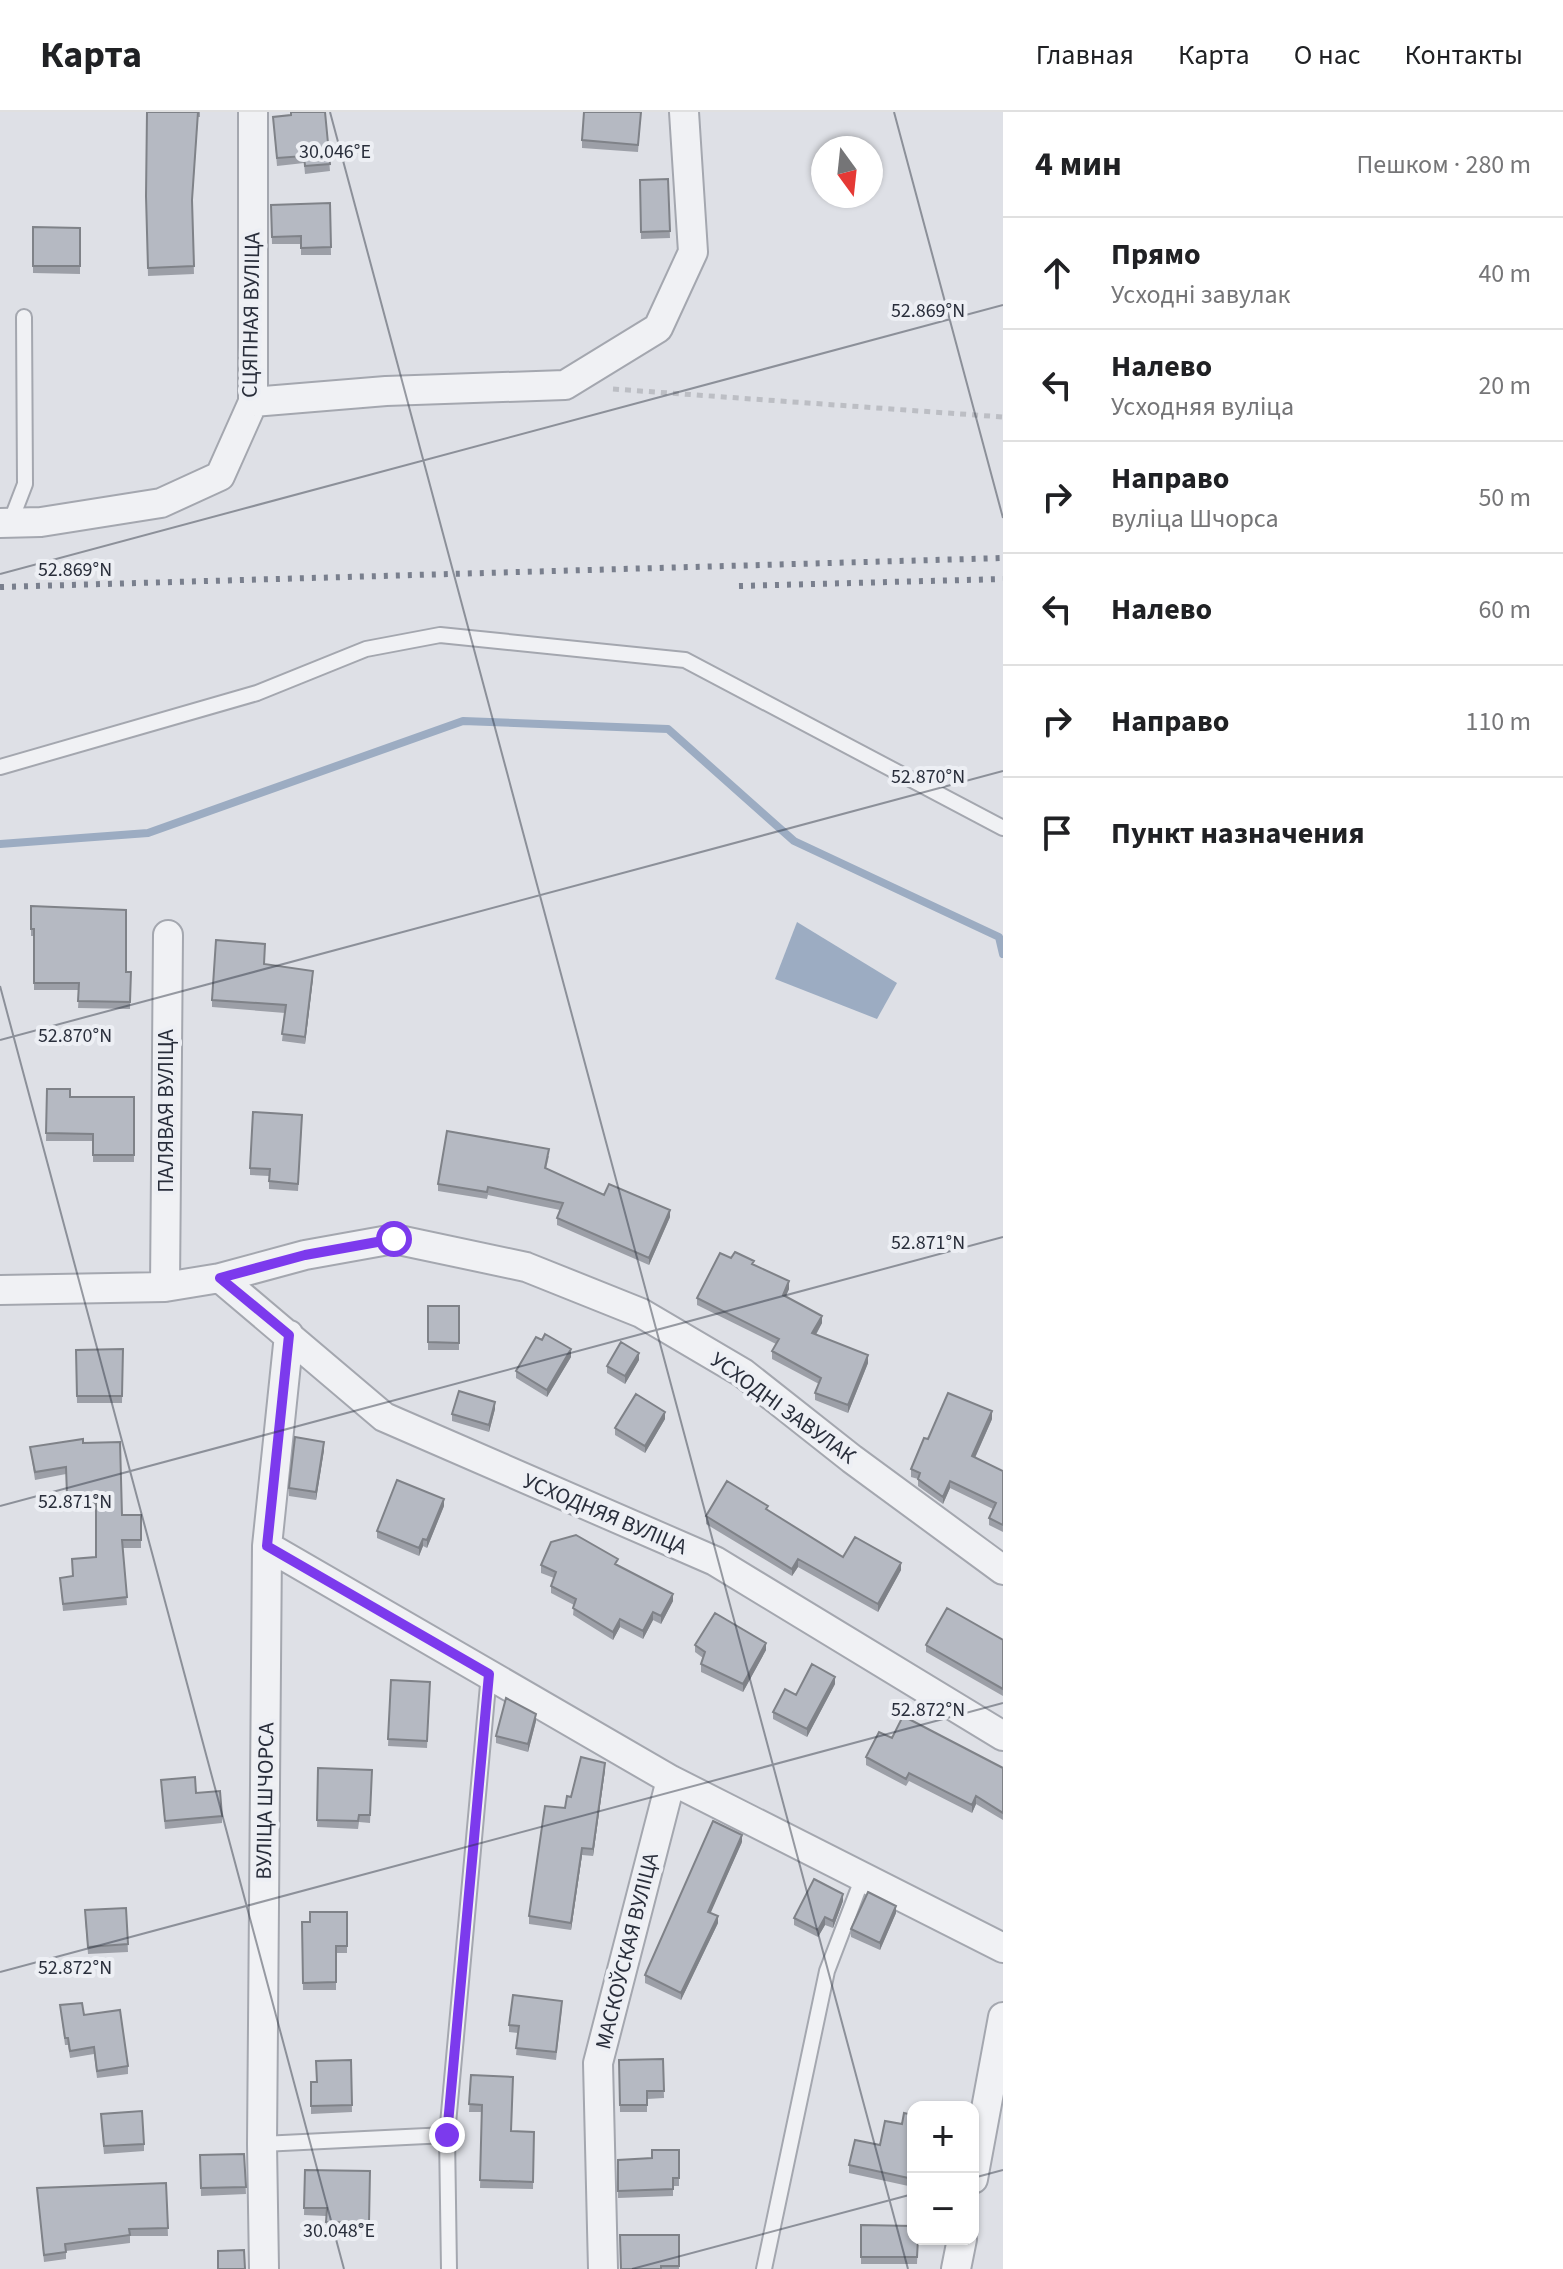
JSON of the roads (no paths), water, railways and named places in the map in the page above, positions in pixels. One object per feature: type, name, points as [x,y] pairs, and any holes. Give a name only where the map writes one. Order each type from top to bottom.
[{"type":"street","name":"СЦЯПНАЯ ВУЛІЦА","points":[[5,523],[41,522],[161,503],[220,476],[253,402],[253,112]]},
{"type":"street","points":[[253,402],[386,391],[565,385],[658,328],[693,252],[684,112]]},
{"type":"street","name":"ПАЛЯВАЯ ВУЛІЦА","points":[[165,1287],[168,935]]},
{"type":"street","name":"УСХОДНІ ЗАВУЛАК","points":[[0,1290],[165,1287],[220,1278],[305,1255],[394,1239],[526,1267],[641,1313],[743,1373],[852,1459],[1003,1570]]},
{"type":"street","name":"УСХОДНЯЯ ВУЛІЦА","points":[[220,1278],[384,1417],[715,1561],[1003,1736]]},
{"type":"street","name":"ВУЛІЦА ШЧОРСА","points":[[264,2269],[262,2144],[267,1546],[289,1335]]},
{"type":"street","points":[[267,1546],[671,1780],[1003,1948]]},
{"type":"street","name":"МАСКОЎСКАЯ ВУЛІЦА","points":[[603,2269],[598,2063],[671,1780]]},
{"type":"street","points":[[974,2173],[1003,2017]]},
{"type":"street","points":[[956,2269],[961,2245]]},
{"type":"lane","points":[[5,523],[25,484],[24,317]]},
{"type":"lane","points":[[0,767],[257,693],[366,649],[440,635],[685,660],[1003,828]]},
{"type":"lane","points":[[449,2269],[447,2135],[489,1674]]},
{"type":"lane","points":[[764,2269],[827,1971],[863,1877]]},
{"type":"lane","points":[[262,2144],[447,2135]]},
{"type":"water","points":[[797,922],[897,983],[877,1019],[775,979]]},
{"type":"waterway","points":[[0,844],[148,833],[463,721],[668,729],[794,841],[999,937],[1003,954]]},
{"type":"railway","points":[[0,587],[1003,558]]},
{"type":"railway","points":[[739,586],[1003,579]]}]
